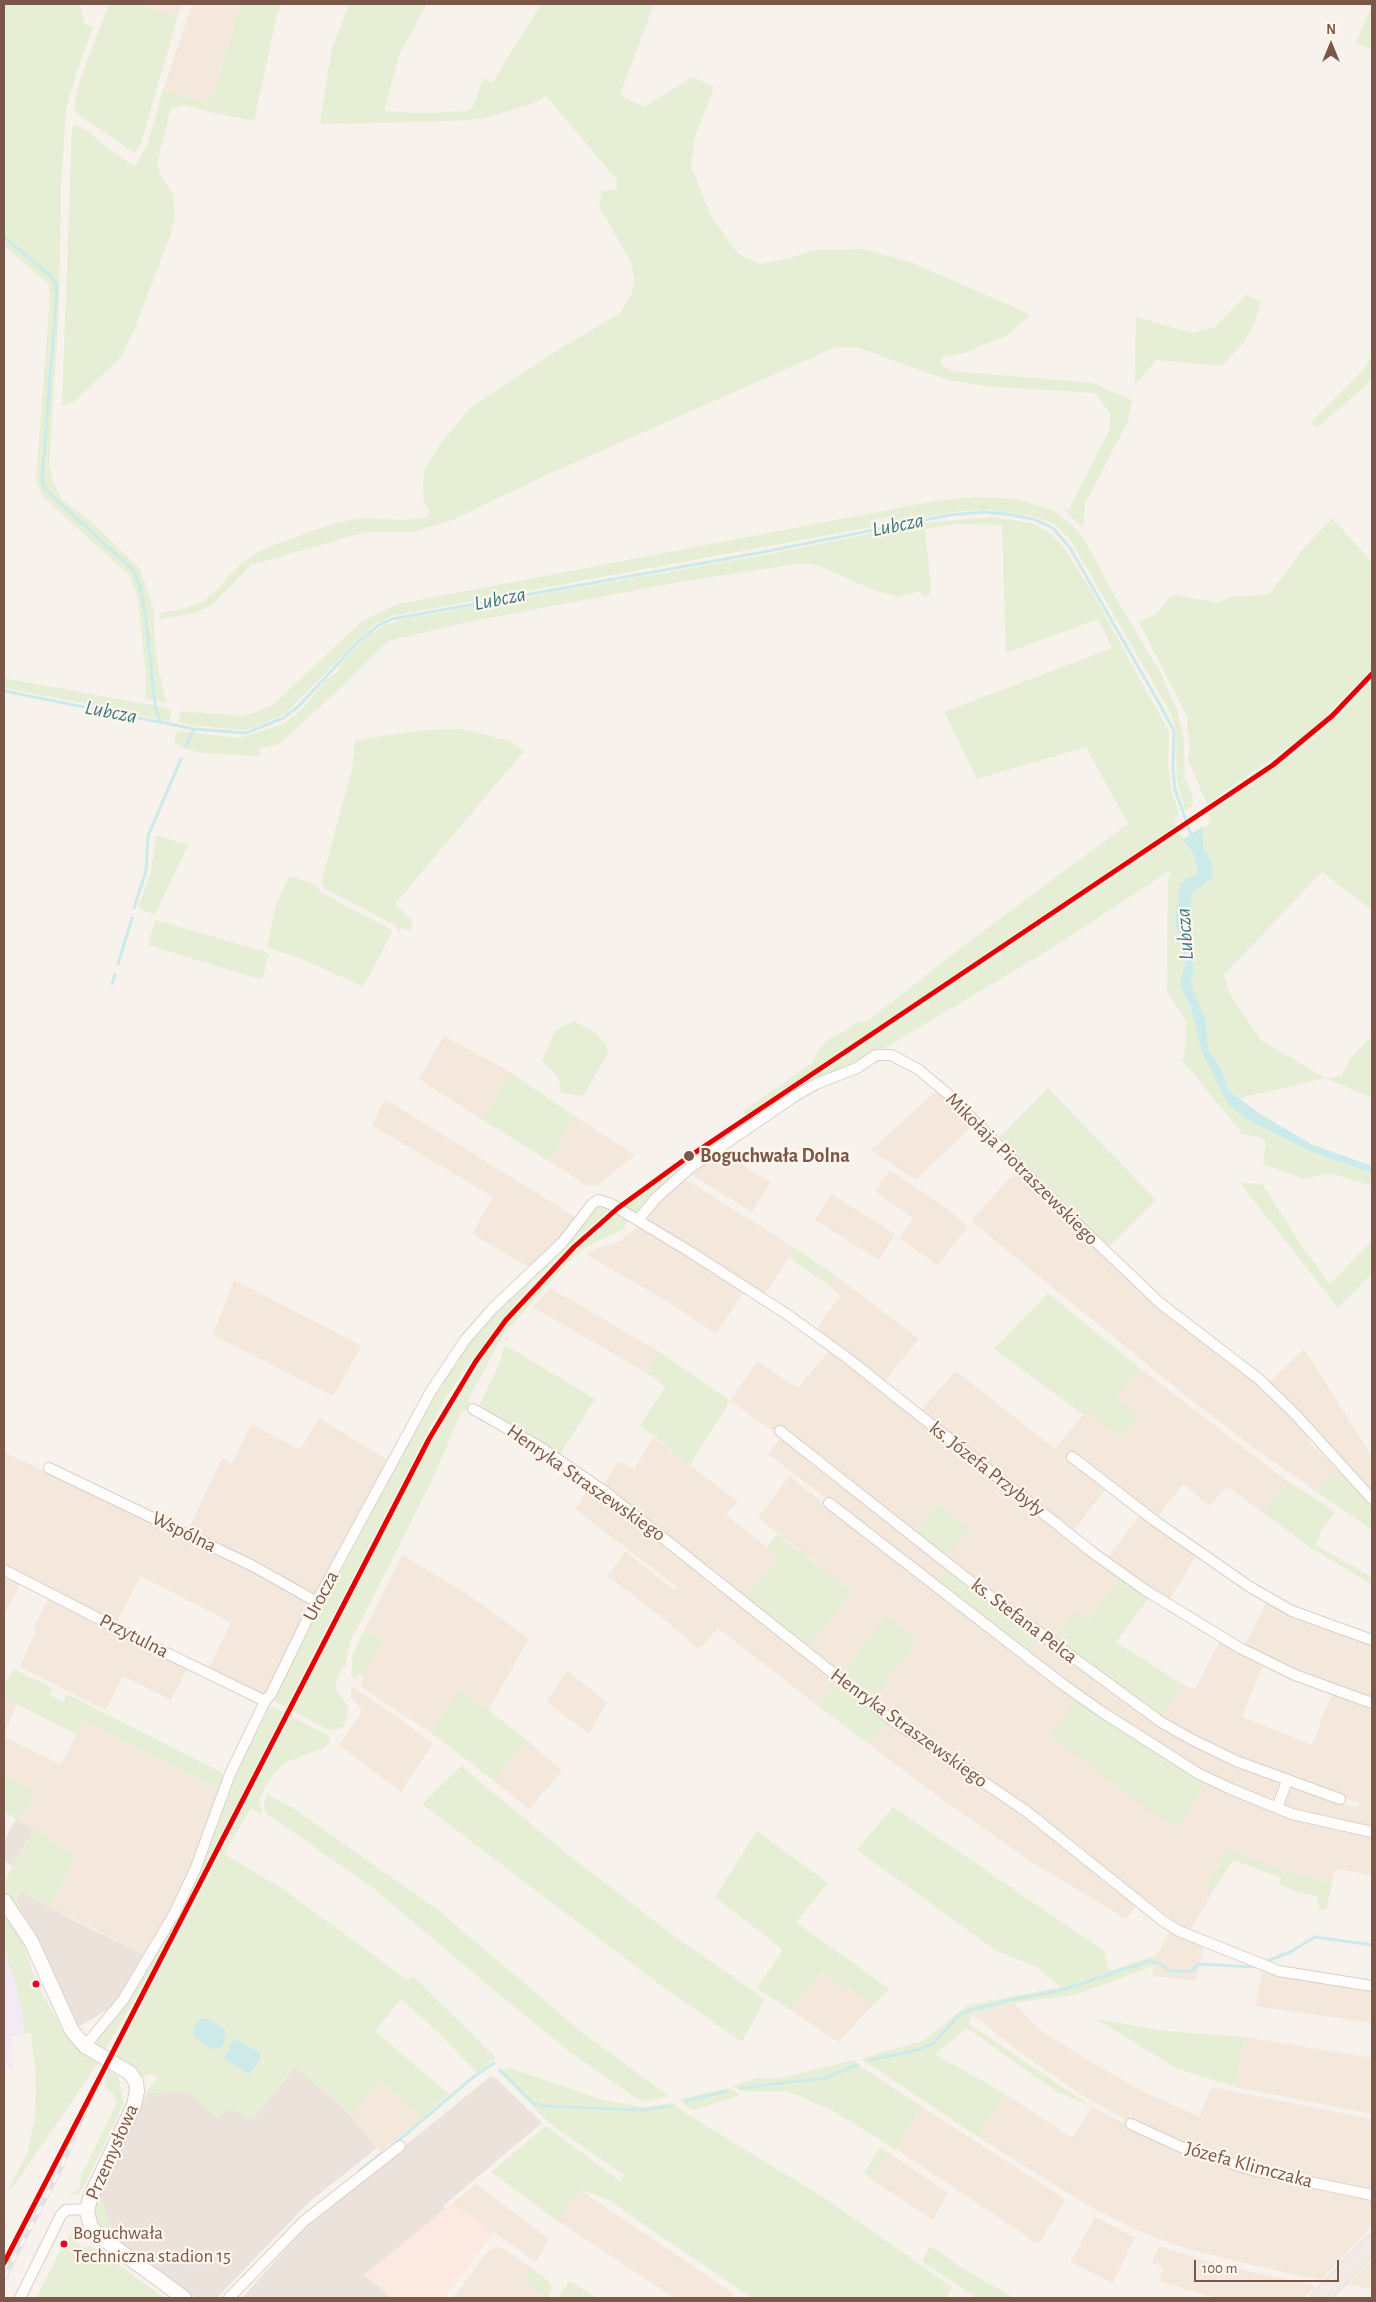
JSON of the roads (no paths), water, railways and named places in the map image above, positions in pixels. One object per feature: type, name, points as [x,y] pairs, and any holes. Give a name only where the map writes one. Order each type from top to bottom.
[{"type":"highway","points":[[1320,2298],[1372,2244]]},
{"type":"street","name":"Mikołaja Piotraszewskiego","points":[[638,1220],[656,1198],[691,1167],[795,1096],[816,1084],[857,1068],[876,1055],[891,1055],[918,1069],[949,1095],[1048,1195],[1160,1303],[1259,1379],[1296,1414],[1372,1499]]},
{"type":"street","name":"Urocza","points":[[84,2046],[123,2000],[174,1914],[195,1870],[230,1774],[265,1701],[271,1694],[317,1602],[431,1391],[465,1340],[493,1308],[562,1244],[593,1203],[605,1200],[618,1208]]},
{"type":"street","name":"ks. Józefa Przybyły","points":[[618,1208],[788,1315],[846,1357],[1092,1552],[1145,1590],[1207,1629],[1280,1667],[1330,1689],[1372,1703]]},
{"type":"street","name":"Henryka Straszewskiego","points":[[473,1408],[540,1447],[604,1491],[892,1720],[1033,1817],[1163,1921],[1179,1931],[1279,1971],[1372,1986]]},
{"type":"street","name":"ks. Stefana Pelca","points":[[780,1431],[980,1589],[1161,1722],[1236,1761],[1286,1781],[1340,1799]]},
{"type":"street","points":[[1072,1457],[1155,1521],[1250,1587],[1292,1611],[1372,1640]]},
{"type":"street","name":"Wspólna","points":[[49,1468],[246,1562],[317,1602]]},
{"type":"street","name":"ks. Stefana Pelca","points":[[829,1503],[1019,1651],[1099,1710],[1199,1774],[1292,1814],[1372,1832]]},
{"type":"street","name":"Przytulna","points":[[4,1570],[144,1642],[265,1701]]},
{"type":"street","points":[[1277,1808],[1286,1781]]},
{"type":"street","points":[[4,1901],[31,1941],[72,2032],[84,2046]]},
{"type":"street","name":"Przemysłowa","points":[[84,2046],[130,2073],[136,2082],[138,2091],[134,2105],[90,2198],[87,2209],[91,2227],[98,2235],[184,2298]]},
{"type":"street","name":"Józefa Klimczaka","points":[[1131,2124],[1180,2147],[1252,2170],[1372,2195]]},
{"type":"street","points":[[229,2298],[304,2221],[400,2146]]},
{"type":"street","points":[[20,2298],[61,2214],[66,2210],[87,2209]]},
{"type":"water","points":[[1202,827],[1204,850],[1212,861],[1212,878],[1192,893],[1187,936],[1193,957],[1194,974],[1190,981],[1206,1021],[1208,1050],[1220,1067],[1229,1090],[1257,1112],[1311,1144],[1372,1166],[1372,1173],[1311,1152],[1246,1119],[1227,1103],[1201,1051],[1192,1011],[1181,987],[1181,977],[1185,965],[1183,950],[1175,923],[1180,885],[1187,877],[1195,877],[1198,872],[1194,855],[1183,839]]},
{"type":"water","points":[[202,2018],[211,2020],[225,2030],[226,2037],[221,2048],[212,2049],[194,2037],[193,2028]]},
{"type":"water","points":[[234,2039],[260,2053],[260,2059],[249,2074],[224,2059]]},
{"type":"waterway","points":[[4,237],[52,277],[57,288],[42,480],[45,489],[133,570],[140,585],[146,620],[155,705],[160,722]]},
{"type":"waterway","name":"Lubcza","points":[[4,691],[194,729],[246,733],[283,718],[298,707],[360,640],[379,625],[392,619],[753,554],[950,515],[984,512],[1006,514],[1033,519],[1053,528],[1070,548],[1159,703],[1174,731],[1173,770],[1175,789],[1192,838]]},
{"type":"waterway","points":[[186,746],[194,729]]},
{"type":"waterway","points":[[134,908],[146,871],[148,836],[181,759]]},
{"type":"waterway","points":[[118,964],[132,918]]},
{"type":"waterway","points":[[112,984],[115,975]]},
{"type":"waterway","points":[[1267,1961],[1290,1952],[1315,1937],[1372,1945]]},
{"type":"waterway","points":[[870,2060],[918,2050],[934,2043],[954,2020],[964,2012],[1006,2001],[1058,1991],[1149,1961],[1159,1963],[1170,1971],[1191,1972],[1198,1964],[1253,1967]]},
{"type":"waterway","points":[[392,2146],[472,2078],[494,2063]]},
{"type":"waterway","points":[[741,2088],[825,2078],[857,2065]]},
{"type":"waterway","points":[[500,2070],[533,2103],[540,2106],[644,2110],[672,2106]]},
{"type":"waterway","points":[[686,2101],[727,2091]]},
{"type":"waterway","points":[[359,2171],[382,2153]]},
{"type":"railway","points":[[4,2278],[60,2170],[95,2086]]},
{"type":"place","name":"Boguchwała Dolna","points":[[689,1156]]},
{"type":"place","name":"Boguchwała Techniczna stadion 15","points":[[64,2244]]}]
